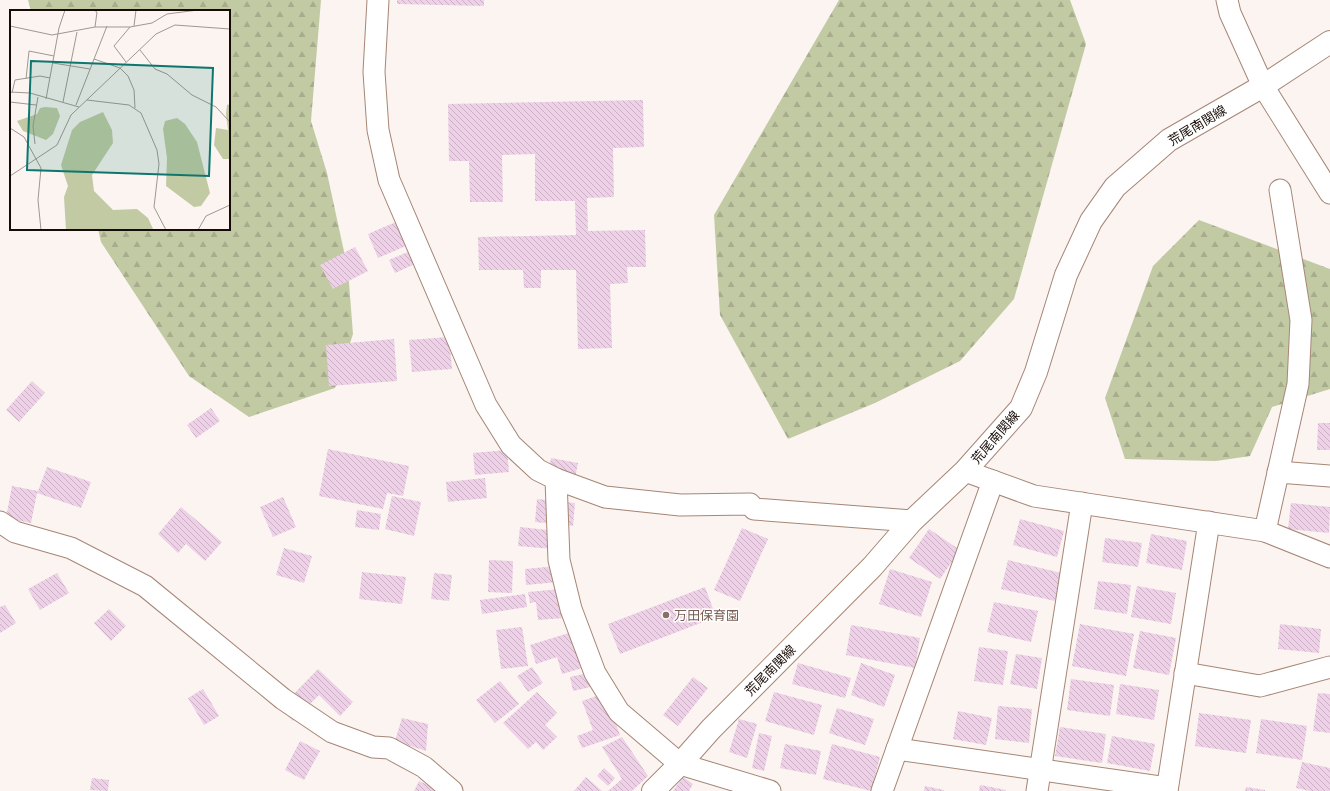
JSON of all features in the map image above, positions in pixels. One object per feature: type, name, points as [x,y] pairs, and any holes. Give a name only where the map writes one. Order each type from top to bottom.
[{"type":"main road","name":"荒尾南関線","points":[[653,791],[680,764],[711,729],[872,567],[912,521],[965,471],[1021,408],[1036,372],[1066,275],[1091,221],[1116,187],[1169,140],[1263,86],[1330,42]]},
{"type":"street","points":[[378,0],[374,72],[378,130],[389,180],[486,405],[511,445],[538,470],[556,479],[605,497],[680,505],[750,504],[754,509],[912,521]]},
{"type":"street","points":[[1227,0],[1230,13],[1263,86],[1330,193]]},
{"type":"street","points":[[1266,531],[1298,384],[1301,320],[1280,190]]},
{"type":"street","points":[[965,471],[1034,496],[1266,531],[1330,557]]},
{"type":"street","points":[[1278,472],[1330,476]]},
{"type":"street","points":[[556,479],[559,560],[571,609],[595,673],[619,712],[680,764],[770,791]]},
{"type":"street","points":[[882,791],[993,481]]},
{"type":"street","points":[[1037,791],[1082,503]]},
{"type":"street","points":[[0,522],[15,532],[71,548],[145,586],[283,700],[332,732],[373,747],[389,748],[424,767],[452,791]]},
{"type":"street","points":[[897,749],[1167,789],[1209,522]]},
{"type":"street","points":[[1185,673],[1260,686],[1330,667]]},
{"type":"green space","points":[[28,0],[321,0],[311,121],[327,173],[348,270],[353,334],[335,388],[249,417],[189,376],[101,242],[98,230],[230,230],[230,10],[31,10]]},
{"type":"green space","points":[[839,0],[1070,0],[1086,44],[1014,299],[960,361],[875,403],[788,439],[720,315],[714,215]]},
{"type":"green space","points":[[1199,220],[1330,269],[1330,389],[1272,407],[1250,456],[1216,461],[1125,459],[1105,398],[1153,266]]},
{"type":"building","points":[[397,0],[484,0],[484,6],[397,4]]},
{"type":"building","points":[[643,100],[644,147],[613,148],[614,197],[587,198],[588,231],[645,230],[646,267],[627,267],[628,283],[610,284],[612,348],[578,349],[576,270],[541,270],[541,288],[524,288],[523,270],[479,270],[478,237],[576,235],[575,201],[535,201],[535,154],[502,155],[503,202],[470,202],[469,161],[449,161],[448,104]]},
{"type":"building","points":[[412,215],[422,239],[378,258],[368,234]]},
{"type":"building","points":[[355,247],[368,271],[333,289],[320,265]]},
{"type":"building","points":[[410,251],[415,264],[395,273],[389,260]]},
{"type":"building","points":[[449,337],[452,369],[412,372],[409,340]]},
{"type":"building","points":[[394,339],[397,381],[329,386],[326,345]]},
{"type":"building","points":[[32,381],[45,393],[19,422],[6,410]]},
{"type":"building","points":[[211,408],[220,421],[196,438],[187,425]]},
{"type":"building","points":[[1318,423],[1330,423],[1330,450],[1317,450]]},
{"type":"building","points":[[328,449],[409,466],[403,496],[387,493],[383,509],[319,496]]},
{"type":"building","points":[[507,450],[509,472],[475,475],[473,453]]},
{"type":"building","points":[[551,458],[578,463],[572,494],[546,489]]},
{"type":"building","points":[[47,467],[91,482],[81,508],[37,493],[31,523],[6,518],[12,486],[38,491]]},
{"type":"building","points":[[485,478],[487,498],[448,502],[446,482]]},
{"type":"building","points":[[392,496],[421,502],[414,536],[385,529]]},
{"type":"building","points":[[283,497],[296,527],[273,537],[260,507]]},
{"type":"building","points":[[537,499],[575,503],[573,526],[535,522]]},
{"type":"building","points":[[1291,503],[1330,507],[1329,533],[1288,529]]},
{"type":"building","points":[[181,507],[222,542],[205,561],[186,544],[178,553],[158,534]]},
{"type":"building","points":[[357,510],[381,514],[379,530],[355,527]]},
{"type":"building","points":[[1020,519],[1064,531],[1057,557],[1013,545]]},
{"type":"building","points":[[520,527],[566,532],[564,550],[518,546]]},
{"type":"building","points":[[742,528],[768,539],[740,601],[714,590]]},
{"type":"building","points":[[929,529],[960,550],[940,579],[909,558]]},
{"type":"building","points":[[1151,534],[1187,541],[1182,570],[1146,563]]},
{"type":"building","points":[[1105,538],[1142,543],[1138,567],[1102,562]]},
{"type":"building","points":[[284,548],[312,556],[304,583],[276,575]]},
{"type":"building","points":[[489,560],[513,561],[512,593],[488,592]]},
{"type":"building","points":[[1008,560],[1061,573],[1055,601],[1001,589]]},
{"type":"building","points":[[557,566],[558,582],[526,585],[525,569]]},
{"type":"building","points":[[890,569],[932,582],[921,617],[879,604]]},
{"type":"building","points":[[362,572],[406,577],[402,604],[359,599]]},
{"type":"building","points":[[57,573],[69,593],[40,610],[28,589]]},
{"type":"building","points":[[434,573],[452,575],[449,601],[431,599]]},
{"type":"building","points":[[1098,581],[1131,585],[1127,614],[1094,609]]},
{"type":"building","points":[[1137,586],[1176,593],[1171,624],[1131,617]]},
{"type":"building","points":[[705,587],[716,617],[620,654],[608,624]]},
{"type":"building","points":[[561,589],[564,618],[538,620],[536,602],[530,603],[528,592]]},
{"type":"building","points":[[525,594],[527,607],[482,614],[480,600]]},
{"type":"building","points":[[994,602],[1038,611],[1031,642],[987,632]]},
{"type":"building","points":[[5,605],[16,623],[0,633],[0,607]]},
{"type":"building","points":[[109,609],[126,626],[111,641],[94,623]]},
{"type":"building","points":[[1080,624],[1134,634],[1126,676],[1072,666]]},
{"type":"building","points":[[1280,624],[1321,629],[1319,653],[1278,649]]},
{"type":"building","points":[[851,625],[920,638],[915,668],[846,655]]},
{"type":"building","points":[[522,627],[528,666],[501,669],[496,630]]},
{"type":"building","points":[[585,628],[596,664],[562,674],[557,657],[536,664],[530,645]]},
{"type":"building","points":[[1140,631],[1176,638],[1169,675],[1133,668]]},
{"type":"building","points":[[979,647],[1008,651],[1003,685],[974,681]]},
{"type":"building","points":[[1016,654],[1042,658],[1037,689],[1010,684]]},
{"type":"building","points":[[798,663],[851,678],[845,698],[792,684]]},
{"type":"building","points":[[861,663],[895,675],[884,707],[851,695]]},
{"type":"building","points":[[532,667],[543,683],[528,692],[517,676]]},
{"type":"building","points":[[318,669],[353,702],[340,716],[319,695],[293,721],[280,708]]},
{"type":"building","points":[[592,672],[595,686],[573,691],[570,677]]},
{"type":"building","points":[[693,677],[708,688],[678,726],[663,715]]},
{"type":"building","points":[[1071,679],[1114,685],[1110,716],[1067,710]]},
{"type":"building","points":[[500,681],[519,704],[495,723],[476,700]]},
{"type":"building","points":[[1120,684],[1159,690],[1154,720],[1116,714]]},
{"type":"building","points":[[203,689],[219,716],[204,725],[188,698]]},
{"type":"building","points":[[537,692],[557,713],[545,725],[557,737],[543,750],[536,742],[528,749],[503,723]]},
{"type":"building","points":[[774,692],[822,705],[814,735],[765,721]]},
{"type":"building","points":[[605,693],[620,735],[582,748],[577,736],[593,730],[582,701]]},
{"type":"building","points":[[1318,693],[1330,694],[1330,733],[1313,731]]},
{"type":"building","points":[[998,706],[1032,709],[1029,743],[995,739]]},
{"type":"building","points":[[837,708],[874,719],[865,745],[829,733]]},
{"type":"building","points":[[958,711],[992,718],[986,745],[953,739]]},
{"type":"building","points":[[1199,713],[1251,720],[1246,753],[1195,746]]},
{"type":"building","points":[[402,718],[428,724],[426,751],[395,741]]},
{"type":"building","points":[[739,719],[757,724],[747,758],[729,752]]},
{"type":"building","points":[[1261,719],[1307,726],[1302,760],[1256,753]]},
{"type":"building","points":[[1060,727],[1106,734],[1102,763],[1055,756]]},
{"type":"building","points":[[759,733],[772,736],[764,771],[752,768]]},
{"type":"building","points":[[1112,736],[1155,744],[1150,771],[1107,763]]},
{"type":"building","points":[[622,737],[648,776],[632,791],[608,791],[622,779],[602,747]]},
{"type":"building","points":[[300,741],[320,751],[304,780],[285,770]]},
{"type":"building","points":[[785,744],[821,751],[816,775],[780,768]]},
{"type":"building","points":[[832,744],[880,757],[871,791],[823,779]]},
{"type":"building","points":[[1302,762],[1330,768],[1330,791],[1310,791],[1296,788]]},
{"type":"building","points":[[604,768],[615,778],[608,786],[597,776]]},
{"type":"building","points":[[586,777],[602,791],[574,791]]},
{"type":"building","points":[[683,777],[693,784],[689,791],[673,791]]},
{"type":"building","points":[[92,778],[109,780],[108,791],[90,790]]},
{"type":"building","points":[[419,781],[439,790],[414,791]]},
{"type":"building","points":[[980,785],[1006,790],[1006,791],[979,791]]},
{"type":"building","points":[[925,786],[944,790],[944,791],[924,791]]},
{"type":"building","points":[[1246,787],[1265,790],[1265,791],[1245,791]]},
{"type":"place","name":"万田保育園","points":[[666,615]]}]
